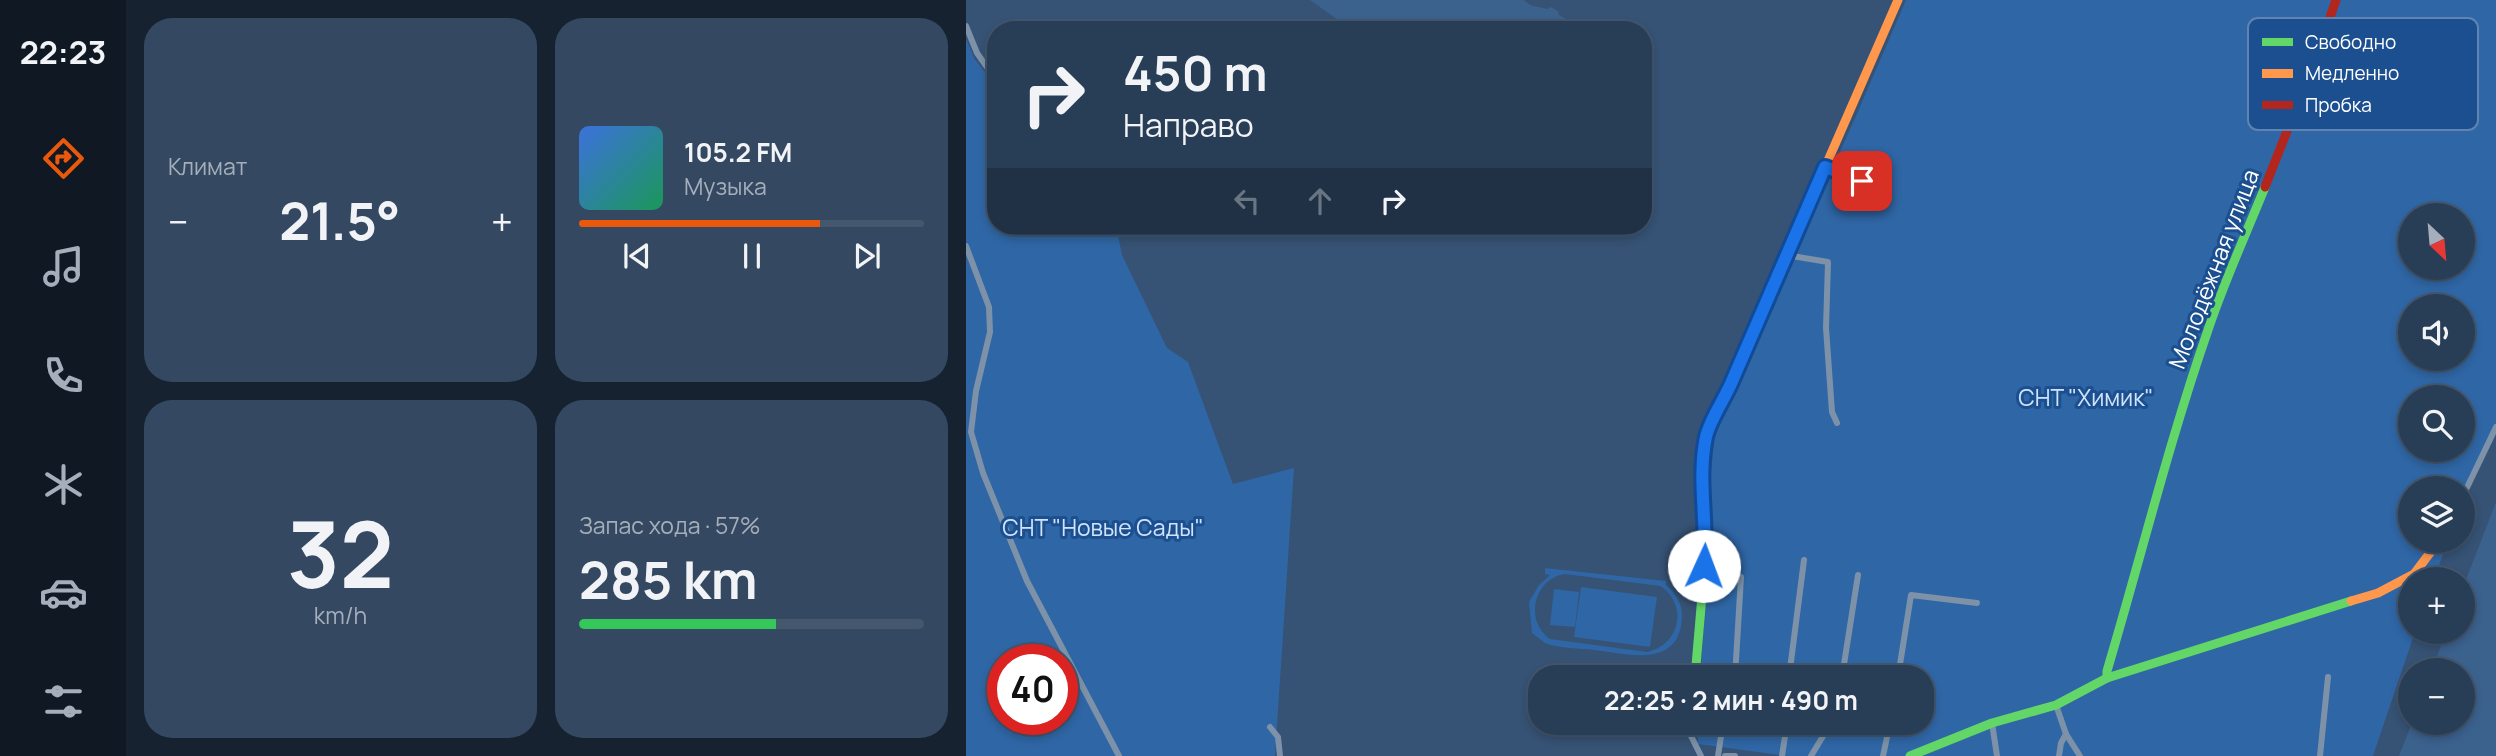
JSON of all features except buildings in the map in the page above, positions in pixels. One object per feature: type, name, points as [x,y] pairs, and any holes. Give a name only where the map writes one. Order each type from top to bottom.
[{"type":"street","points":[[1696,665],[1706,538],[1703,491],[1706,436],[1898,0]]},
{"type":"street","name":"Молодёжная улица","points":[[2330,18],[2336,0]]},
{"type":"street","points":[[966,26],[977,53],[987,67]]},
{"type":"street","name":"Молодёжная улица","points":[[2107,678],[2150,514],[2208,329],[2287,130]]},
{"type":"street","points":[[1825,167],[1880,188]]},
{"type":"street","points":[[966,246],[989,307],[990,332],[976,391],[971,432],[983,473],[1027,581],[1119,756]]},
{"type":"street","points":[[1786,255],[1828,262],[1826,328],[1832,412],[1837,423]]},
{"type":"street","points":[[2473,476],[2496,427]]},
{"type":"street","points":[[1910,756],[1992,723],[2056,705],[2107,678],[2378,593],[2414,574],[2430,553]]},
{"type":"street","points":[[1791,665],[1804,560]]},
{"type":"street","points":[[1844,665],[1858,575]]},
{"type":"street","points":[[1736,665],[1741,577]]},
{"type":"street","points":[[1900,665],[1911,596],[1977,603]]},
{"type":"street","points":[[2318,756],[2328,677]]},
{"type":"street","points":[[2056,705],[2066,734],[2080,756]]},
{"type":"street","points":[[1992,723],[1997,756]]},
{"type":"street","points":[[1270,727],[1278,737],[1280,756]]},
{"type":"street","points":[[2059,756],[2060,743],[2066,734]]},
{"type":"street","points":[[1690,735],[1700,756]]},
{"type":"street","points":[[1718,756],[1721,735]]},
{"type":"street","points":[[1782,756],[1785,735]]},
{"type":"street","points":[[1811,756],[1824,735]]},
{"type":"street","points":[[1883,756],[1887,735]]},
{"type":"street","points":[[1725,756],[1734,756]]},
{"type":"green space","name":"СНТ \"Химик\"","points":[[1906,0],[2496,0],[2496,422],[2473,476],[2398,476],[2398,553],[2444,553],[2438,567],[2398,567],[2398,644],[2411,644],[2406,658],[2398,658],[2398,682],[2373,756],[1788,756],[1698,744],[1698,735],[1934,735],[1934,665],[1701,665],[1710,551],[1707,514],[1715,430]]},
{"type":"green space","name":"СНТ \"Новые Сады\"","points":[[966,38],[974,58],[987,75],[987,235],[1118,235],[1122,255],[1167,348],[1188,362],[1233,484],[1294,468],[1275,756],[966,756]]},
{"type":"green space","points":[[1545,568],[1666,581],[1681,608],[1679,634],[1672,645],[1662,652],[1650,655],[1622,654],[1545,643],[1532,633],[1529,602],[1539,585],[1550,575],[1545,574]],"holes":[[[1565,574],[1660,586],[1675,603],[1677,624],[1667,641],[1647,652],[1550,639],[1537,622],[1536,601],[1540,592],[1554,577]]]},
{"type":"green space","points":[[1581,587],[1657,597],[1650,647],[1574,637]]},
{"type":"green space","points":[[1554,589],[1579,592],[1575,627],[1550,625]]},
{"type":"shaded area","points":[[1310,0],[1524,0],[1530,5],[1547,9],[1551,7],[1570,21],[1339,21]]},
{"type":"shaded area","points":[[2496,502],[2496,756],[2399,756],[2407,735],[2475,735],[2475,658],[2436,658],[2442,644],[2475,644],[2475,567],[2471,567]]},
{"type":"traffic: fast","points":[[1696,665],[1707,538],[1702,486],[1707,434],[1823,172]]},
{"type":"traffic: fast","points":[[2107,678],[2194,372],[2221,294],[2265,187]]},
{"type":"traffic: fast","points":[[1910,756],[1992,723],[2056,705],[2107,678],[2351,601]]},
{"type":"traffic: slow","points":[[1823,172],[1898,0]]},
{"type":"traffic: slow","points":[[2351,601],[2378,593],[2414,574],[2430,553]]},
{"type":"traffic: jam","points":[[2330,18],[2336,0]]},
{"type":"traffic: jam","points":[[2265,187],[2288,130]]},
{"type":"route","points":[[1704,566],[1704,454],[1710,426],[1825,167],[1862,181]]}]
